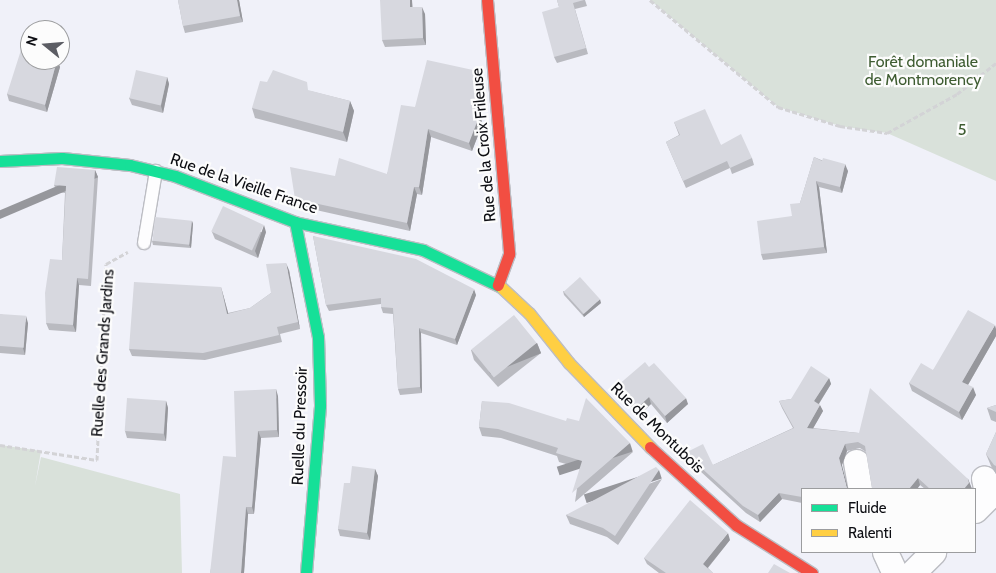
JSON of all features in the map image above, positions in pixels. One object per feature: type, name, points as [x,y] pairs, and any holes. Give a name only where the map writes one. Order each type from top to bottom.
[{"type":"street","name":"Rue de la Croix Frileuse","points":[[488,0],[509,254],[498,285]]},
{"type":"street","name":"Rue de la Vieille France","points":[[0,161],[62,158],[130,165],[156,171],[296,222],[423,250],[498,285]]},
{"type":"street","name":"Ruelle du Pressoir","points":[[296,222],[318,337],[320,406],[306,573]]},
{"type":"street","name":"Rue de Montubois","points":[[498,285],[529,313],[569,362],[637,435],[736,524],[812,573]]},
{"type":"street","points":[[856,462],[861,488]]},
{"type":"street","points":[[885,553],[895,573]]},
{"type":"street","points":[[912,573],[932,553]]},
{"type":"lane","points":[[144,243],[156,171]]},
{"type":"path","points":[[650,0],[778,107],[840,126],[887,134],[957,94],[996,63]]},
{"type":"path","name":"Ruelle des Grands Jardins","points":[[0,445],[96,460],[106,264],[144,243]]},
{"type":"green space","name":"Forêt domaniale de Montmorency","points":[[650,0],[996,0],[996,181],[887,133],[840,126],[778,107]]},
{"type":"green space","points":[[0,445],[41,451],[35,486],[41,457],[180,494],[182,573],[0,573]]},
{"type":"building","points":[[178,0],[237,0],[240,16],[183,26]]},
{"type":"building","points":[[380,0],[410,0],[410,7],[422,7],[423,38],[382,40]]},
{"type":"building","points":[[557,0],[584,0],[573,3],[586,48],[554,57],[542,12],[559,7]]},
{"type":"building","points":[[20,53],[20,70],[54,70],[45,105],[7,94]]},
{"type":"building","points":[[427,60],[473,70],[479,117],[469,143],[428,129],[419,187],[414,187],[407,223],[295,199],[290,167],[335,176],[339,158],[387,174],[401,105],[415,107]]},
{"type":"building","points":[[136,70],[167,77],[161,105],[129,98]]},
{"type":"building","points":[[273,70],[307,82],[308,90],[350,101],[343,132],[252,108],[260,81],[267,82]]},
{"type":"building","points":[[705,109],[721,145],[741,134],[752,158],[730,168],[727,161],[683,181],[666,142],[680,135],[674,122]]},
{"type":"building","points":[[814,157],[822,161],[823,158],[845,164],[840,187],[816,181],[824,247],[761,254],[757,221],[792,216],[790,204],[800,203]]},
{"type":"building","points":[[57,167],[95,170],[88,279],[77,278],[73,325],[46,323],[45,293],[50,259],[62,260],[66,186],[54,185]]},
{"type":"building","points":[[223,206],[264,225],[252,250],[211,231]]},
{"type":"building","points":[[155,217],[192,221],[189,245],[152,241]]},
{"type":"building","points":[[313,236],[416,259],[474,289],[455,339],[419,328],[420,387],[398,389],[393,308],[381,307],[381,298],[326,305]]},
{"type":"building","points":[[286,263],[298,322],[277,327],[279,335],[203,353],[129,349],[134,282],[221,287],[227,314],[250,308],[271,293],[266,264]]},
{"type":"building","points":[[580,277],[600,299],[584,314],[564,292]]},
{"type":"building","points":[[968,310],[995,325],[962,382],[973,387],[959,412],[909,383],[921,363],[933,370]]},
{"type":"building","points":[[0,314],[26,316],[24,348],[0,346]]},
{"type":"building","points":[[514,315],[537,343],[494,378],[471,350]]},
{"type":"building","points":[[645,362],[649,367],[654,363],[686,398],[665,416],[649,397],[637,408],[617,386]]},
{"type":"building","points":[[811,366],[829,378],[814,401],[820,405],[807,428],[859,433],[870,388],[968,479],[969,483],[965,488],[929,488],[918,478],[910,488],[872,488],[865,446],[858,442],[845,444],[839,458],[847,488],[801,488],[801,497],[779,493],[758,515],[743,506],[685,453],[703,444],[713,465],[794,428],[779,401],[791,399]]},
{"type":"building","points":[[276,389],[277,430],[258,431],[252,507],[246,507],[241,573],[210,573],[223,456],[236,457],[234,391]]},
{"type":"building","points":[[127,398],[166,401],[164,434],[125,431]]},
{"type":"building","points":[[586,398],[630,443],[572,493],[582,461],[556,453],[558,448],[498,429],[479,427],[482,401],[509,403],[566,421],[567,418],[579,421]]},
{"type":"building","points":[[996,405],[996,412],[987,408]]},
{"type":"building","points":[[996,432],[996,466],[986,454]]},
{"type":"building","points":[[352,466],[375,469],[367,533],[338,529],[344,483],[350,483]]},
{"type":"building","points":[[656,467],[659,470],[615,536],[603,528],[566,515]]},
{"type":"building","points":[[690,500],[728,533],[703,564],[713,573],[666,573],[644,558]]},
{"type":"building","points":[[774,564],[790,573],[768,573]]},
{"type":"traffic: fast","points":[[0,161],[62,158],[130,165],[175,176],[295,222],[423,250],[501,287]]},
{"type":"traffic: fast","points":[[295,222],[318,337],[320,406],[306,573]]},
{"type":"traffic: slow","points":[[501,287],[529,313],[569,363],[650,447]]},
{"type":"traffic: jam","points":[[487,0],[509,254],[498,285]]},
{"type":"traffic: jam","points":[[650,447],[736,525],[812,573]]},
{"type":"park label","name":"5","points":[[962,130]]}]
